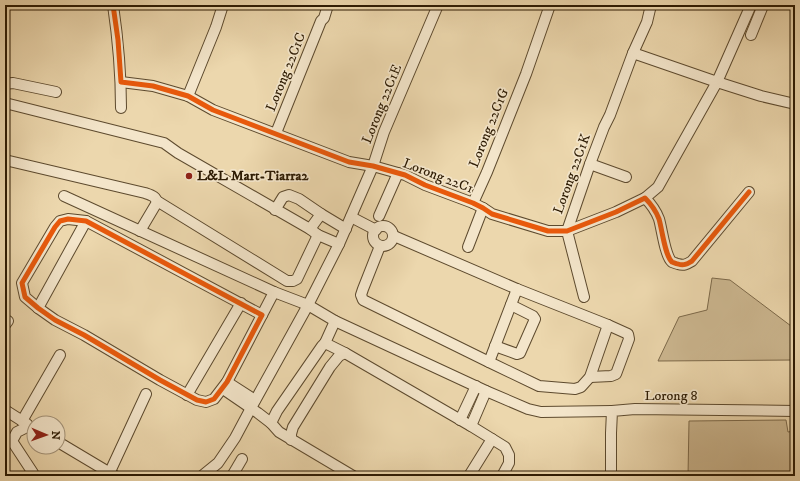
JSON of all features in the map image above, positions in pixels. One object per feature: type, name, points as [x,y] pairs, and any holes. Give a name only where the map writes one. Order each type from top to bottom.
[{"type":"street","points":[[113,5],[118,40],[121,108]]},
{"type":"street","points":[[188,96],[216,27],[223,5]]},
{"type":"street","name":"Lorong 22C1C","points":[[276,133],[328,5]]},
{"type":"street","name":"Lorong 22C1E","points":[[202,476],[218,463],[235,438],[308,306],[346,229],[373,166],[384,132],[438,5]]},
{"type":"street","name":"Lorong 22C1G","points":[[473,203],[487,172],[521,85],[550,5]]},
{"type":"street","name":"Lorong 22C1K","points":[[567,232],[604,127],[610,115],[633,53],[647,22],[651,5]]},
{"type":"street","name":"Lorong 22C1","points":[[121,82],[153,86],[188,96],[213,110],[349,162],[373,166],[405,175],[425,185],[473,203],[492,214],[548,230],[567,232],[616,212],[645,198],[658,187],[717,82],[751,5]]},
{"type":"street","points":[[751,34],[762,5]]},
{"type":"street","points":[[633,53],[761,96],[767,96],[795,104]]},
{"type":"street","points":[[5,84],[13,83],[56,92]]},
{"type":"street","points":[[5,103],[164,143],[178,153],[275,210],[339,244]]},
{"type":"street","points":[[5,160],[145,193],[152,196],[156,198],[157,201],[287,281],[297,279],[321,214]]},
{"type":"street","points":[[590,164],[626,177]]},
{"type":"street","points":[[379,216],[398,173]]},
{"type":"street","points":[[645,198],[651,204],[659,219],[664,241],[672,262],[680,265],[687,265],[700,252],[749,192]]},
{"type":"street","points":[[275,210],[283,197],[288,195],[300,200],[346,229]]},
{"type":"street","name":"Lorong 8","points":[[64,196],[274,292],[308,306],[335,321],[528,409],[541,412],[612,411],[635,409],[795,411]]},
{"type":"street","points":[[140,231],[157,201]]},
{"type":"street","points":[[468,248],[483,208]]},
{"type":"street","points":[[351,217],[376,230]]},
{"type":"street","points":[[262,315],[86,221],[60,221],[22,283],[25,297],[55,320],[84,335],[187,395],[197,400],[206,402],[214,399],[225,385],[262,315],[274,292]]},
{"type":"street","points":[[38,308],[86,221]]},
{"type":"street","points":[[383,226],[390,228],[394,236],[393,240],[388,246],[384,247],[377,244],[373,237],[376,230],[383,226]]},
{"type":"street","points":[[567,232],[584,296]]},
{"type":"street","points":[[394,236],[517,289],[628,334],[629,339],[616,374],[611,376],[590,377]]},
{"type":"street","points":[[380,246],[361,294],[363,300],[539,386],[575,389],[580,387],[590,377],[608,325]]},
{"type":"street","points":[[489,362],[517,289]]},
{"type":"street","points":[[187,395],[241,303]]},
{"type":"street","points":[[495,346],[517,354],[520,353],[535,319],[533,316],[511,305]]},
{"type":"street","points":[[271,423],[277,410],[325,343],[335,321]]},
{"type":"street","points":[[325,343],[345,353],[505,447],[509,455],[510,463],[502,476]]},
{"type":"street","points":[[291,440],[293,427],[330,367],[339,356],[345,353]]},
{"type":"street","points":[[33,415],[60,355]]},
{"type":"street","points":[[225,385],[253,404],[279,432],[353,476]]},
{"type":"street","points":[[460,420],[476,386]]},
{"type":"street","points":[[471,426],[486,391]]},
{"type":"street","points":[[66,447],[111,475],[146,394]]},
{"type":"street","points":[[5,410],[26,423]]},
{"type":"street","points":[[612,411],[612,476]]},
{"type":"street","points":[[26,427],[17,432],[12,441],[33,474]]},
{"type":"street","points":[[469,476],[492,439]]},
{"type":"street","points":[[232,476],[242,459]]},
{"type":"shaded area","points":[[712,278],[730,280],[795,329],[795,360],[658,361],[679,317],[707,310]]},
{"type":"shaded area","points":[[786,420],[788,432],[795,431],[795,476],[688,476],[689,421]]},
{"type":"cycle path","points":[[113,5],[118,40],[121,82],[153,86],[188,96],[213,110],[349,162],[373,166],[405,175],[425,185],[473,203],[492,214],[548,231],[567,231],[616,212],[645,198],[659,219],[667,254],[672,262],[684,265],[692,261],[749,192]]},
{"type":"cycle path","points":[[68,219],[86,221],[262,315],[227,382],[214,399],[206,402],[197,400],[55,320],[25,297],[22,283],[55,227],[60,221],[68,219]]},
{"type":"place","name":"L&L Mart-Tiarra2","points":[[189,176]]}]
